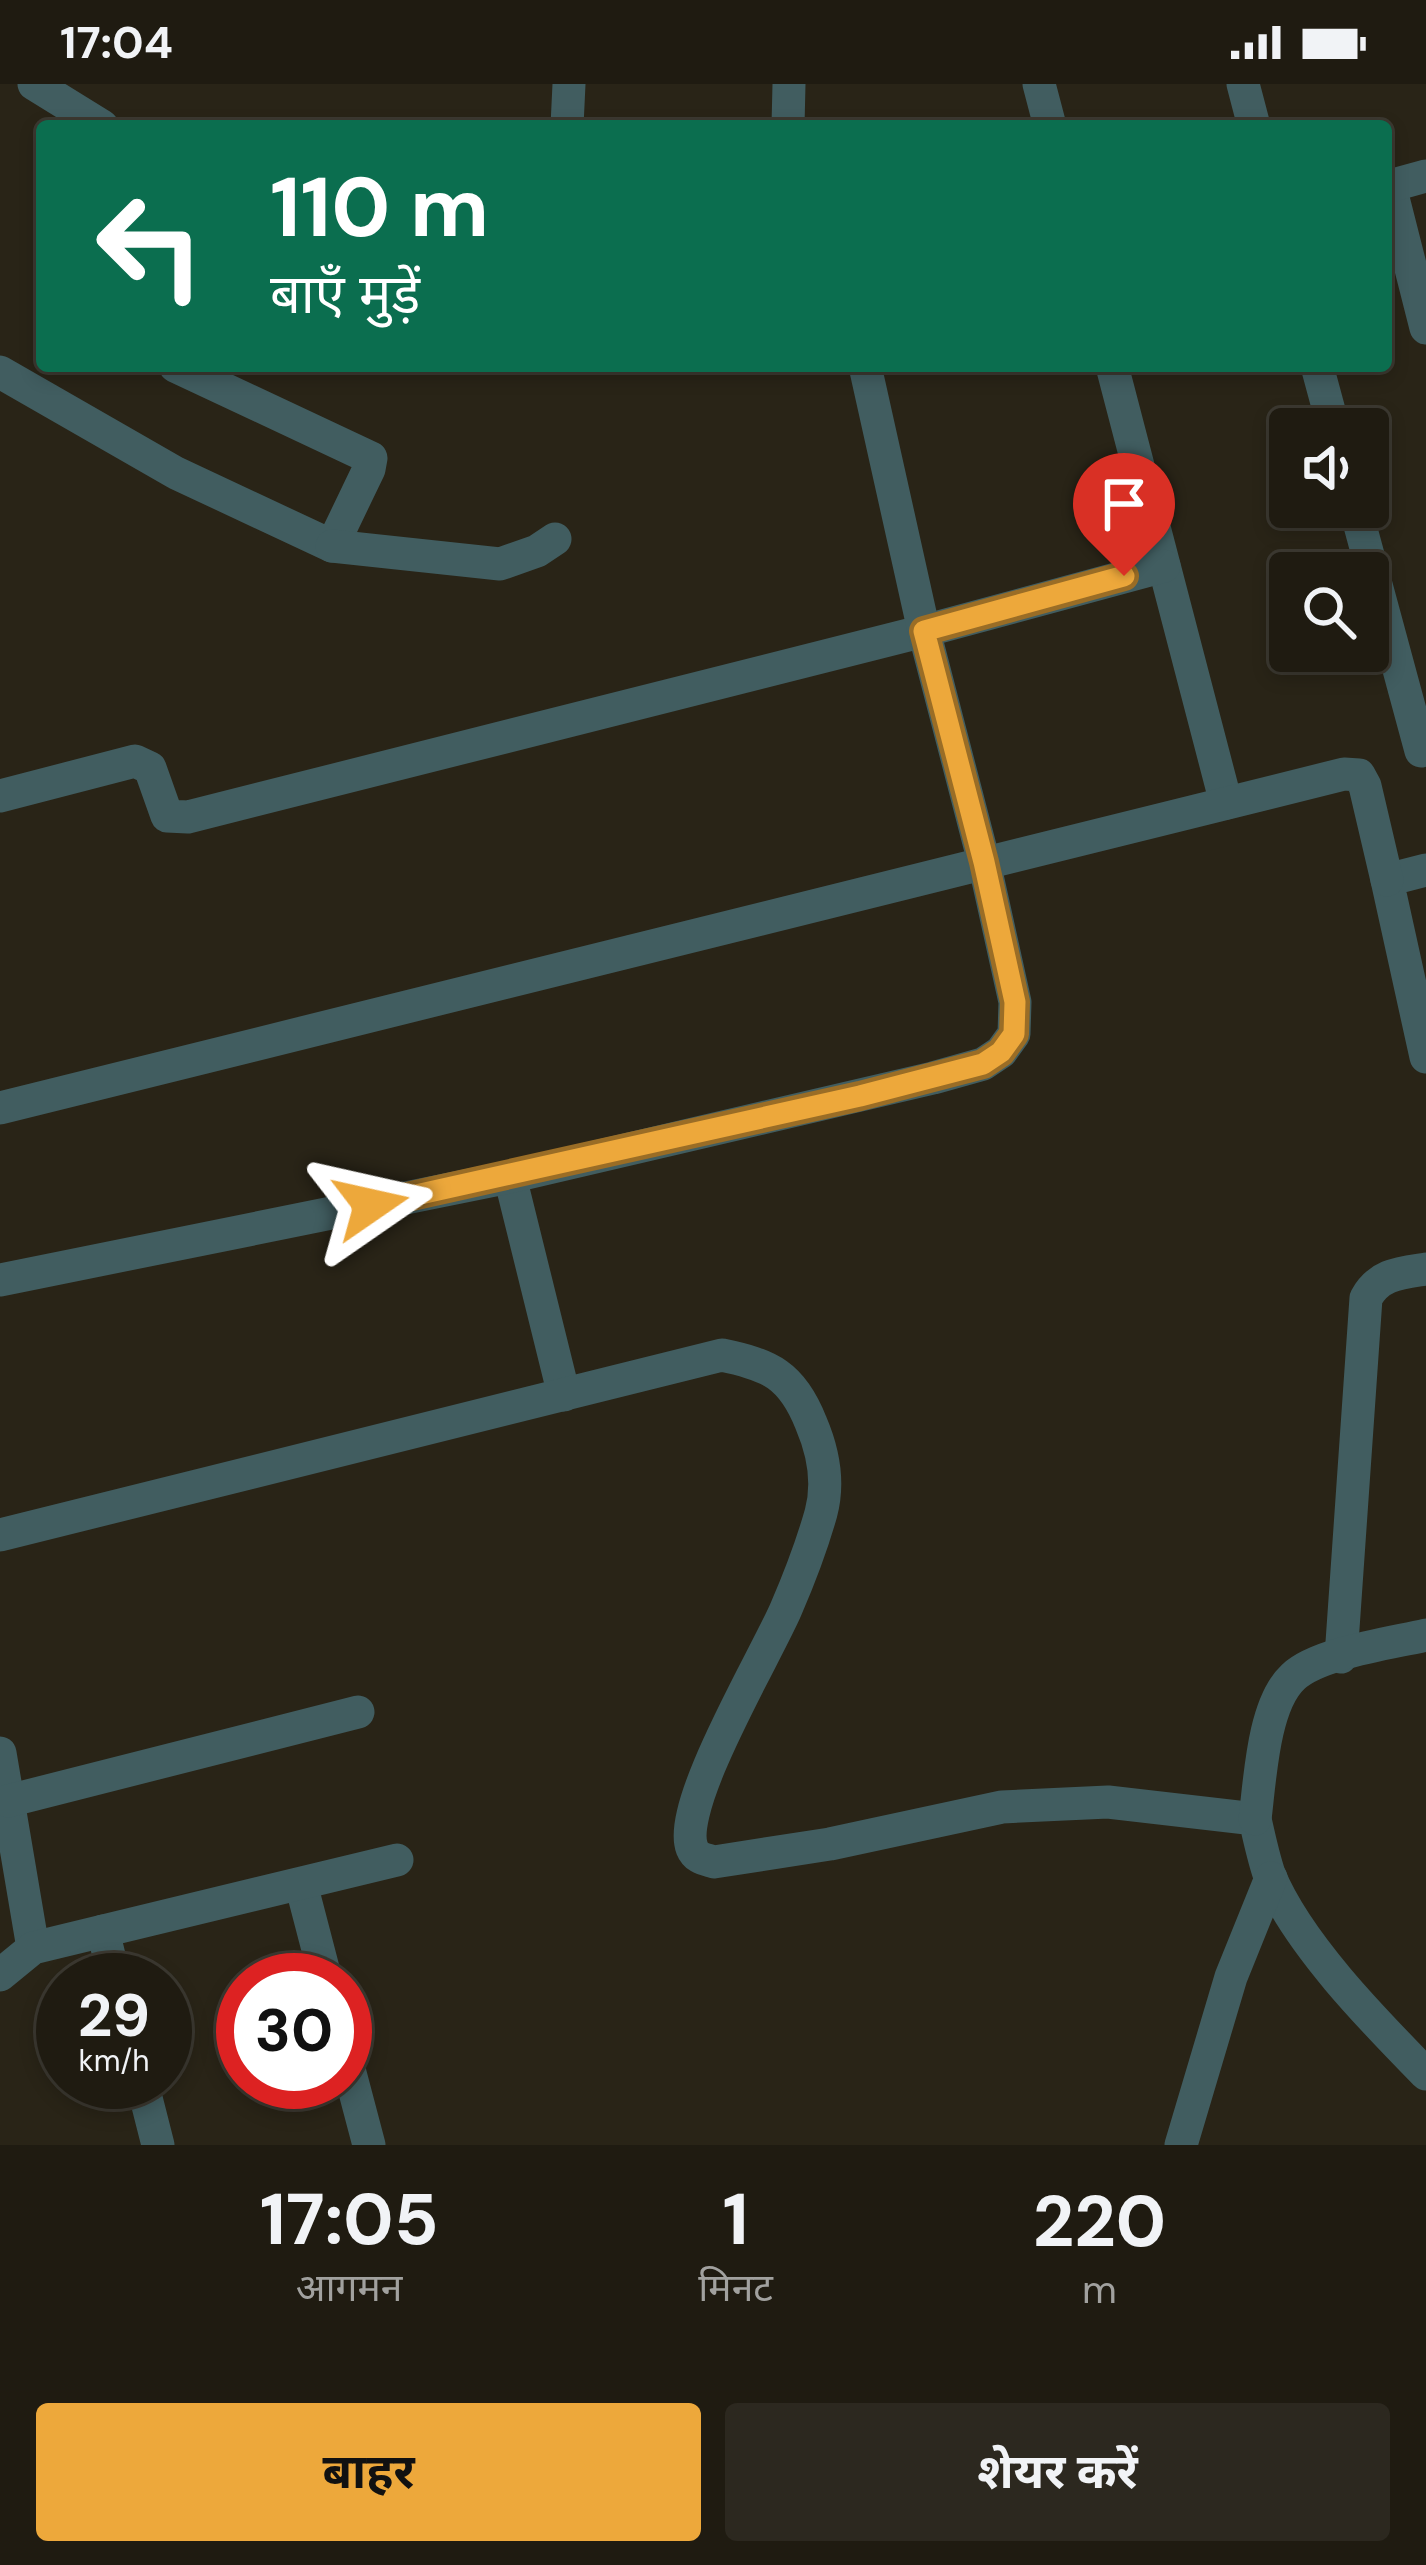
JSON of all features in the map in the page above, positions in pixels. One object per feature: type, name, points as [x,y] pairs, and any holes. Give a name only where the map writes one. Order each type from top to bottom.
[{"type":"street","points":[[34,84],[92,120]]},
{"type":"street","points":[[567,120],[569,84]]},
{"type":"street","points":[[788,120],[789,84]]},
{"type":"street","points":[[1040,84],[1049,120]]},
{"type":"street","points":[[1243,84],[1252,120]]},
{"type":"street","points":[[1392,186],[1426,176]]},
{"type":"street","points":[[1392,202],[1426,328]]},
{"type":"street","points":[[0,372],[176,473],[332,546],[500,564],[555,539]]},
{"type":"street","points":[[188,372],[371,458],[332,546]]},
{"type":"street","points":[[0,1280],[510,1177],[983,1064],[1001,1052],[1014,1034],[1015,1002],[924,631],[867,372]]},
{"type":"street","points":[[1114,372],[1226,803]]},
{"type":"street","points":[[1319,372],[1328,408]]},
{"type":"street","points":[[1361,528],[1421,751]]},
{"type":"street","points":[[0,796],[135,761],[150,768],[167,816],[188,817],[1164,566]]},
{"type":"street","points":[[0,1108],[1344,774],[1359,775],[1365,786],[1426,1057]]},
{"type":"street","points":[[1387,880],[1426,870]]},
{"type":"street","points":[[510,1177],[565,1395]]},
{"type":"street","points":[[1341,1657],[1366,1298],[1375,1283],[1426,1268]]},
{"type":"street","points":[[0,1535],[722,1355],[765,1364],[801,1398],[822,1450],[822,1509],[786,1609],[712,1756],[691,1830],[696,1855],[714,1862],[830,1844],[1002,1807],[1108,1802],[1255,1819]]},
{"type":"street","points":[[1426,1635],[1306,1668],[1292,1678],[1266,1739],[1255,1819],[1271,1878],[1316,1950],[1370,2017],[1426,2074]]},
{"type":"street","points":[[8,1801],[358,1712]]},
{"type":"street","points":[[0,1753],[33,1948]]},
{"type":"street","points":[[0,1976],[33,1948],[398,1860]]},
{"type":"street","points":[[1181,2145],[1231,1977],[1271,1878]]},
{"type":"street","points":[[301,1884],[319,1953]]},
{"type":"street","points":[[103,1931],[108,1953]]},
{"type":"street","points":[[149,2109],[158,2145]]},
{"type":"street","points":[[360,2109],[369,2145]]},
{"type":"route","points":[[371,1205],[860,1096],[983,1064],[1001,1052],[1014,1034],[1015,1002],[924,631],[1124,576]]}]
